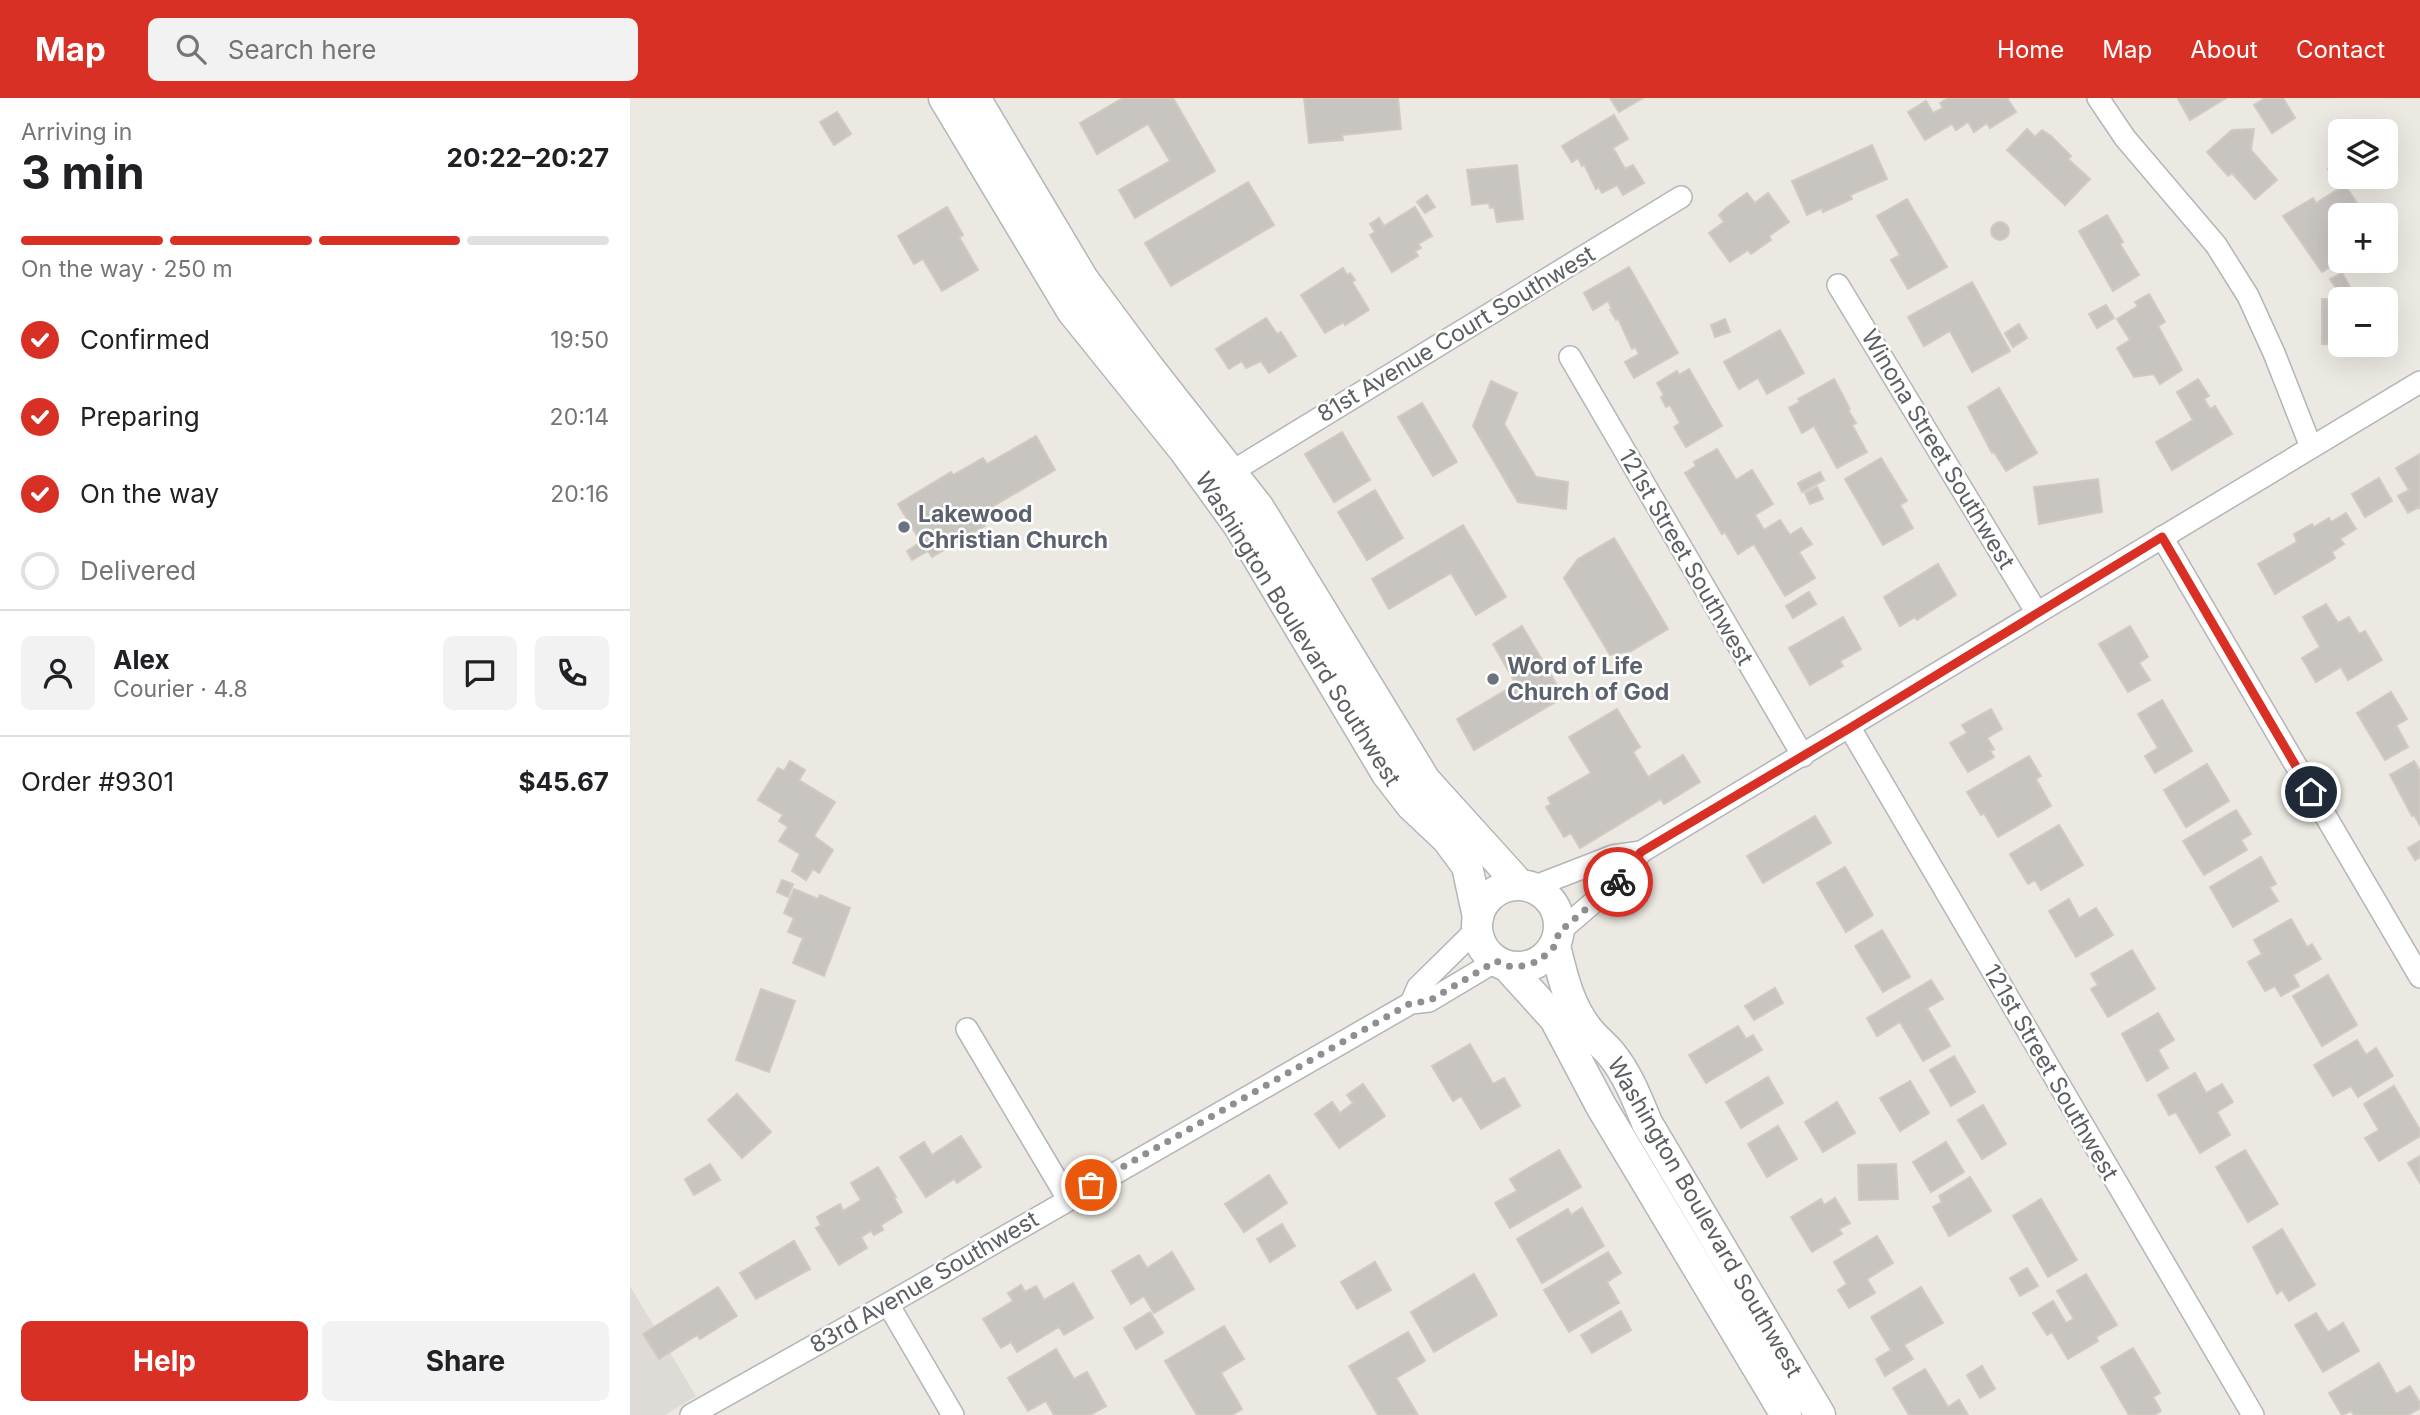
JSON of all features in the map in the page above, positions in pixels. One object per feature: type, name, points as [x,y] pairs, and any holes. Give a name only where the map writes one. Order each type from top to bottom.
[{"type":"main road","name":"Washington Boulevard Southwest","points":[[944,98],[1072,311],[1184,450],[1239,526],[1387,775],[1411,805],[1447,838],[1467,866],[1477,923]]},
{"type":"main road","name":"Washington Boulevard Southwest","points":[[975,98],[1083,279],[1259,508],[1425,780],[1526,886]]},
{"type":"main road","points":[[1505,886],[1526,886],[1545,894],[1554,905],[1559,918],[1557,939],[1539,961],[1529,966],[1502,963],[1487,952],[1480,942],[1477,923],[1483,904],[1493,893],[1505,886]]},
{"type":"main road","name":"Washington Boulevard Southwest","points":[[1557,939],[1565,986],[1576,1010],[1586,1028],[1611,1054],[1621,1069],[1635,1093],[1647,1123],[1820,1415]]},
{"type":"main road","name":"Washington Boulevard Southwest","points":[[1502,963],[1555,1019],[1601,1106],[1786,1415]]},
{"type":"street","points":[[2098,98],[2125,138],[2216,245],[2248,296],[2270,343],[2311,447]]},
{"type":"street","name":"81st Avenue Court Southwest","points":[[1233,471],[1681,197]]},
{"type":"street","name":"Winona Street Southwest","points":[[1838,285],[2037,613]]},
{"type":"street","name":"121st Street Southwest","points":[[1570,357],[1803,756]]},
{"type":"street","points":[[1526,886],[1613,856],[1641,852],[2420,382]]},
{"type":"street","points":[[2162,537],[2420,977]]},
{"type":"street","name":"121st Street Southwest","points":[[1850,728],[2253,1415]]},
{"type":"street","points":[[1557,939],[1623,877],[1641,852]]},
{"type":"street","name":"83rd Avenue Southwest","points":[[1411,1003],[1418,987],[1477,923]]},
{"type":"street","name":"83rd Avenue Southwest","points":[[691,1415],[1411,1003],[1429,1001],[1502,963]]},
{"type":"street","points":[[967,1029],[1068,1199]]},
{"type":"street","points":[[888,1304],[953,1415]]},
{"type":"shaded area","points":[[630,1286],[696,1396],[665,1415],[630,1415]]},
{"type":"building","points":[[1123,98],[1173,98],[1215,171],[1135,218],[1119,190],[1170,161],[1148,124],[1097,154],[1080,123]]},
{"type":"building","points":[[1304,98],[1398,98],[1401,129],[1342,135],[1343,140],[1309,143]]},
{"type":"building","points":[[1610,98],[1643,98],[1619,112]]},
{"type":"building","points":[[1948,98],[2007,98],[2016,112],[1990,128],[1987,123],[1974,132],[1968,122],[1956,130],[1952,124],[1925,140],[1908,112],[1926,101],[1933,113],[1943,108],[1940,103]]},
{"type":"building","points":[[2226,98],[2190,120],[2178,99]]},
{"type":"building","points":[[2265,98],[2283,98],[2295,118],[2272,133],[2254,105]]},
{"type":"building","points":[[837,112],[851,134],[834,145],[820,122]]},
{"type":"building","points":[[1614,115],[1628,139],[1613,148],[1625,169],[1633,165],[1644,183],[1623,195],[1617,185],[1602,193],[1599,187],[1596,189],[1584,164],[1582,166],[1578,158],[1572,162],[1562,146]]},
{"type":"building","points":[[2027,129],[2035,137],[2042,130],[2051,136],[2071,156],[2068,159],[2090,179],[2065,205],[2007,150]]},
{"type":"building","points":[[2254,129],[2251,150],[2277,180],[2255,199],[2232,173],[2228,176],[2207,152],[2232,130]]},
{"type":"building","points":[[1872,145],[1887,179],[1850,195],[1852,199],[1823,212],[1822,208],[1807,215],[1792,181]]},
{"type":"building","points":[[1517,165],[1523,219],[1497,222],[1494,207],[1490,208],[1489,203],[1472,205],[1467,170]]},
{"type":"building","points":[[1248,182],[1274,225],[1171,286],[1145,243]]},
{"type":"building","points":[[2338,189],[2348,189],[2357,203],[2328,203],[2328,268],[2322,272],[2283,216],[2313,198],[2316,203]]},
{"type":"building","points":[[1747,193],[1755,203],[1768,193],[1789,222],[1769,236],[1771,240],[1751,254],[1748,250],[1730,262],[1709,233],[1724,222],[1719,215]]},
{"type":"building","points":[[1427,195],[1435,207],[1425,213],[1417,202]]},
{"type":"building","points":[[1907,199],[1947,267],[1908,289],[1891,260],[1900,255],[1877,216]]},
{"type":"building","points":[[947,207],[963,235],[959,237],[978,270],[942,291],[923,259],[914,264],[898,236]]},
{"type":"building","points":[[1415,207],[1432,236],[1418,244],[1421,248],[1415,251],[1418,256],[1392,272],[1370,235],[1375,232],[1370,224],[1379,218],[1384,226]]},
{"type":"building","points":[[2107,215],[2123,242],[2120,244],[2139,275],[2113,291],[2079,231]]},
{"type":"building","points":[[2000,222],[2006,225],[2009,231],[2006,237],[2000,240],[1994,237],[1991,231],[1994,225]]},
{"type":"building","points":[[1629,267],[1678,353],[1634,378],[1625,362],[1639,354],[1635,347],[1632,349],[1618,318],[1616,320],[1610,310],[1612,309],[1608,301],[1593,310],[1584,293]]},
{"type":"building","points":[[1343,268],[1347,275],[1350,273],[1355,280],[1352,282],[1369,310],[1345,325],[1344,322],[1325,333],[1301,295]]},
{"type":"building","points":[[2342,273],[2350,287],[2335,287],[2330,279]]},
{"type":"building","points":[[1972,282],[2010,351],[1972,372],[1950,331],[1924,346],[1908,317]]},
{"type":"building","points":[[2149,294],[2165,322],[2158,326],[2182,370],[2160,384],[2154,374],[2134,377],[2117,348],[2130,340],[2117,319],[2138,306],[2135,302]]},
{"type":"building","points":[[2322,299],[2328,299],[2328,344],[2322,344]]},
{"type":"building","points":[[2106,305],[2114,318],[2097,328],[2089,314]]},
{"type":"building","points":[[1266,318],[1277,334],[1281,332],[1296,356],[1269,373],[1261,361],[1246,368],[1242,361],[1229,369],[1216,349]]},
{"type":"building","points":[[1725,319],[1730,332],[1715,337],[1711,325]]},
{"type":"building","points":[[2019,324],[2027,338],[2013,347],[2005,333]]},
{"type":"building","points":[[1780,330],[1804,373],[1767,394],[1758,378],[1739,389],[1724,362]]},
{"type":"building","points":[[1689,369],[1722,426],[1686,447],[1674,427],[1680,423],[1670,405],[1666,407],[1661,397],[1664,395],[1657,383],[1677,371],[1679,375]]},
{"type":"building","points":[[1834,379],[1856,423],[1852,425],[1867,452],[1837,468],[1814,426],[1802,433],[1789,408],[1800,402],[1798,399]]},
{"type":"building","points":[[2198,379],[2209,396],[2204,399],[2210,409],[2215,406],[2232,434],[2172,470],[2156,442],[2193,420],[2177,392]]},
{"type":"building","points":[[1491,381],[1517,393],[1504,424],[1536,477],[1568,482],[1566,509],[1518,502],[1473,426]]},
{"type":"building","points":[[1999,388],[2037,453],[2006,471],[1994,452],[1992,453],[1968,407]]},
{"type":"building","points":[[1422,403],[1457,462],[1433,476],[1398,417]]},
{"type":"building","points":[[1342,432],[1370,480],[1334,502],[1305,454]]},
{"type":"building","points":[[1036,436],[1055,470],[978,515],[985,526],[932,557],[928,551],[912,560],[907,551],[921,542],[898,504],[951,472],[953,475],[983,458],[987,464]]},
{"type":"building","points":[[1717,449],[1736,480],[1752,470],[1773,504],[1755,515],[1764,530],[1780,520],[1790,535],[1801,528],[1812,544],[1799,552],[1815,578],[1785,596],[1754,544],[1738,554],[1725,532],[1722,534],[1685,473],[1696,466],[1694,462]]},
{"type":"building","points":[[2420,454],[2420,509],[2419,507],[2408,513],[2398,496],[2409,490],[2396,468]]},
{"type":"building","points":[[1881,458],[1907,501],[1900,505],[1913,528],[1883,545],[1845,479]]},
{"type":"building","points":[[1820,472],[1824,480],[1802,492],[1798,483]]},
{"type":"building","points":[[2379,478],[2392,501],[2365,517],[2352,494]]},
{"type":"building","points":[[2098,479],[2102,512],[2039,524],[2034,487]]},
{"type":"building","points":[[1817,487],[1823,499],[1810,504],[1805,493]]},
{"type":"building","points":[[1375,490],[1403,538],[1367,560],[1338,512]]},
{"type":"building","points":[[2346,513],[2356,529],[2340,539],[2344,544],[2332,552],[2335,558],[2275,594],[2258,564],[2297,542],[2294,534],[2329,518],[2331,522]]},
{"type":"building","points":[[1463,525],[1506,597],[1476,615],[1451,573],[1389,609],[1372,579]]},
{"type":"building","points":[[1614,538],[1668,629],[1631,651],[1610,655],[1564,578],[1578,559]]},
{"type":"building","points":[[1938,564],[1956,595],[1917,620],[1915,617],[1900,626],[1884,597]]},
{"type":"building","points":[[1809,592],[1816,604],[1793,618],[1786,606]]},
{"type":"building","points":[[2326,604],[2338,623],[2349,617],[2359,634],[2365,631],[2382,660],[2348,680],[2341,667],[2316,682],[2302,658],[2320,647],[2303,617]]},
{"type":"building","points":[[1843,617],[1861,649],[1840,661],[1843,666],[1810,685],[1789,648]]},
{"type":"building","points":[[1522,626],[1564,697],[1474,750],[1457,719],[1516,684],[1493,644]]},
{"type":"building","points":[[2130,626],[2148,657],[2139,663],[2150,680],[2128,692],[2099,644]]},
{"type":"building","points":[[2391,692],[2407,719],[2396,725],[2408,747],[2385,760],[2357,713]]},
{"type":"building","points":[[2162,700],[2192,751],[2155,773],[2145,756],[2158,748],[2138,714]]},
{"type":"building","points":[[1617,709],[1640,747],[1633,752],[1648,777],[1683,755],[1700,782],[1664,804],[1661,799],[1580,848],[1571,833],[1564,837],[1546,807],[1551,804],[1548,798],[1591,773],[1569,737]]},
{"type":"building","points":[[1991,709],[2002,729],[1987,738],[1994,749],[1990,751],[1994,757],[1968,772],[1950,743],[1967,733],[1962,725]]},
{"type":"building","points":[[2029,756],[2041,776],[2036,779],[2051,806],[1998,837],[1967,792]]},
{"type":"building","points":[[790,761],[805,770],[799,780],[835,802],[814,836],[833,850],[819,873],[813,869],[806,880],[792,871],[800,854],[779,841],[788,827],[779,821],[783,815],[758,800],[778,768],[784,771]]},
{"type":"building","points":[[2414,761],[2420,771],[2420,825],[2414,815],[2412,816],[2390,775]]},
{"type":"building","points":[[2207,764],[2229,801],[2186,827],[2164,790]]},
{"type":"building","points":[[2236,810],[2251,834],[2241,840],[2247,850],[2204,875],[2183,841]]},
{"type":"building","points":[[1815,816],[1831,843],[1763,883],[1747,856]]},
{"type":"building","points":[[2059,825],[2083,865],[2041,890],[2035,880],[2028,884],[2010,854]]},
{"type":"building","points":[[2420,841],[2420,857],[2415,860],[2408,848]]},
{"type":"building","points":[[2261,857],[2276,884],[2269,887],[2278,901],[2233,927],[2210,887]]},
{"type":"building","points":[[1845,867],[1873,915],[1846,932],[1817,883]]},
{"type":"building","points":[[782,880],[793,884],[788,897],[777,892]]},
{"type":"building","points":[[794,889],[818,899],[820,895],[850,908],[824,976],[793,963],[803,938],[788,932],[794,918],[784,913]]},
{"type":"building","points":[[2069,899],[2079,918],[2096,908],[2113,935],[2076,957],[2049,911]]},
{"type":"building","points":[[2291,919],[2307,947],[2312,944],[2321,959],[2293,975],[2299,986],[2281,996],[2275,986],[2265,991],[2248,962],[2262,954],[2254,940]]},
{"type":"building","points":[[1882,930],[1910,977],[1883,992],[1855,946]]},
{"type":"building","points":[[2132,950],[2155,989],[2108,1017],[2091,989],[2098,985],[2091,974]]},
{"type":"building","points":[[2328,975],[2357,1025],[2322,1046],[2293,996]]},
{"type":"building","points":[[1931,980],[1943,999],[1927,1008],[1950,1046],[1923,1061],[1900,1022],[1877,1036],[1867,1018]]},
{"type":"building","points":[[1775,988],[1783,1003],[1754,1020],[1745,1006]]},
{"type":"building","points":[[761,989],[795,1001],[769,1072],[736,1060]]},
{"type":"building","points":[[2158,1013],[2174,1040],[2158,1050],[2168,1068],[2147,1081],[2122,1034]]},
{"type":"building","points":[[1738,1026],[1746,1039],[1753,1035],[1762,1050],[1706,1083],[1689,1055]]},
{"type":"building","points":[[2357,1040],[2366,1055],[2376,1048],[2393,1076],[2358,1097],[2351,1086],[2333,1096],[2314,1065]]},
{"type":"building","points":[[1470,1044],[1493,1084],[1504,1078],[1520,1106],[1481,1129],[1461,1096],[1453,1101],[1432,1066]]},
{"type":"building","points":[[1954,1056],[1975,1092],[1951,1106],[1930,1070]]},
{"type":"building","points":[[2195,1073],[2206,1093],[2222,1084],[2233,1102],[2217,1112],[2230,1135],[2200,1153],[2176,1112],[2169,1115],[2158,1095]]},
{"type":"building","points":[[1768,1077],[1783,1103],[1741,1128],[1726,1102]]},
{"type":"building","points":[[1910,1081],[1929,1113],[1900,1131],[1880,1098]]},
{"type":"building","points":[[1363,1084],[1385,1116],[1339,1148],[1315,1114],[1332,1102],[1340,1113],[1353,1103],[1347,1095]]},
{"type":"building","points":[[2394,1086],[2420,1130],[2420,1136],[2379,1161],[2365,1138],[2379,1130],[2364,1104]]},
{"type":"building","points":[[737,1094],[771,1132],[742,1158],[708,1120]]},
{"type":"building","points":[[1837,1102],[1855,1133],[1823,1152],[1805,1122]]},
{"type":"building","points":[[1983,1105],[2006,1144],[1982,1159],[1958,1120]]},
{"type":"building","points":[[1778,1126],[1797,1159],[1767,1177],[1748,1144]]},
{"type":"building","points":[[961,1136],[981,1167],[957,1183],[954,1179],[926,1197],[900,1157],[924,1142],[932,1155]]},
{"type":"building","points":[[1946,1142],[1964,1172],[1931,1192],[1913,1162]]},
{"type":"building","points":[[1559,1150],[1581,1187],[1510,1228],[1495,1203],[1517,1191],[1510,1179]]},
{"type":"building","points":[[2245,1150],[2278,1204],[2248,1222],[2216,1167]]},
{"type":"building","points":[[2420,1156],[2420,1183],[2408,1163]]},
{"type":"building","points":[[710,1164],[720,1180],[694,1195],[685,1179]]},
{"type":"building","points":[[1896,1164],[1898,1199],[1859,1200],[1858,1165]]},
{"type":"building","points":[[878,1167],[902,1212],[881,1225],[883,1230],[874,1235],[871,1231],[861,1237],[867,1248],[839,1265],[816,1228],[821,1225],[817,1217],[840,1204],[843,1211],[861,1200],[851,1183]]},
{"type":"building","points":[[1269,1175],[1287,1203],[1244,1232],[1225,1204]]},
{"type":"building","points":[[1970,1177],[1991,1211],[1949,1236],[1933,1207],[1942,1202],[1939,1196]]},
{"type":"building","points":[[1835,1198],[1850,1223],[1839,1229],[1842,1234],[1812,1252],[1791,1217],[1821,1199],[1824,1205]]},
{"type":"building","points":[[2041,1199],[2077,1260],[2048,1277],[2013,1216]]},
{"type":"building","points":[[1582,1208],[1604,1246],[1542,1283],[1517,1239],[1568,1209],[1571,1215]]},
{"type":"building","points":[[1282,1224],[1295,1246],[1270,1262],[1257,1239]]},
{"type":"building","points":[[2282,1229],[2315,1285],[2289,1301],[2282,1290],[2277,1294],[2253,1247]]},
{"type":"building","points":[[1877,1236],[1893,1263],[1867,1279],[1875,1293],[1849,1308],[1838,1290],[1847,1284],[1834,1262]]},
{"type":"building","points":[[794,1241],[810,1269],[756,1299],[740,1273]]},
{"type":"building","points":[[1172,1252],[1194,1289],[1154,1313],[1144,1296],[1131,1304],[1112,1271],[1139,1255],[1147,1268]]},
{"type":"building","points":[[1608,1252],[1621,1273],[1607,1282],[1619,1303],[1569,1332],[1544,1290]]},
{"type":"building","points":[[1375,1262],[1391,1290],[1357,1309],[1341,1282]]},
{"type":"building","points":[[2027,1268],[2038,1286],[2020,1296],[2010,1278]]},
{"type":"building","points":[[1474,1274],[1497,1315],[1434,1352],[1411,1312]]},
{"type":"building","points":[[2086,1274],[2117,1325],[2096,1337],[2098,1341],[2068,1359],[2052,1332],[2047,1335],[2033,1313],[2053,1301],[2066,1323],[2074,1319],[2057,1291]]},
{"type":"building","points":[[1073,1283],[1093,1318],[1064,1335],[1059,1327],[1017,1352],[1011,1342],[1001,1348],[983,1319],[1013,1301],[1008,1293],[1021,1285],[1025,1292],[1036,1286],[1044,1300]]},
{"type":"building","points":[[718,1287],[737,1316],[700,1339],[697,1335],[659,1359],[643,1334]]},
{"type":"building","points":[[1921,1287],[1943,1323],[1904,1345],[1913,1359],[1885,1376],[1876,1359],[1891,1350],[1871,1317]]},
{"type":"building","points":[[1621,1311],[1631,1330],[1592,1353],[1581,1335]]},
{"type":"building","points":[[1150,1312],[1163,1333],[1136,1349],[1124,1328]]},
{"type":"building","points":[[2316,1313],[2328,1332],[2343,1323],[2359,1351],[2323,1372],[2295,1325]]},
{"type":"building","points":[[1224,1326],[1244,1359],[1221,1373],[1242,1409],[1232,1415],[1197,1415],[1165,1361]]},
{"type":"building","points":[[1408,1332],[1425,1361],[1396,1378],[1418,1415],[1378,1415],[1349,1366]]},
{"type":"building","points":[[2133,1348],[2160,1393],[2153,1397],[2161,1411],[2154,1415],[2129,1415],[2101,1367]]},
{"type":"building","points":[[1056,1349],[1074,1379],[1087,1372],[1106,1406],[1090,1415],[1054,1415],[1046,1401],[1028,1411],[1008,1378]]},
{"type":"building","points":[[2379,1363],[2396,1394],[2410,1386],[2420,1408],[2408,1415],[2354,1415],[2351,1411],[2342,1415],[2329,1393]]},
{"type":"building","points":[[1982,1366],[1995,1389],[1980,1398],[1967,1375]]},
{"type":"building","points":[[1925,1369],[1948,1407],[1959,1400],[1968,1415],[1909,1415],[1893,1388]]},
{"type":"way so far","points":[[1091,1185],[1411,1003],[1429,1001],[1496,961],[1518,967],[1539,961],[1555,946],[1559,932],[1618,882]]},
{"type":"place","name":"Lakewood Christian Church","points":[[904,527]]},
{"type":"place","name":"Word of Life Church of God","points":[[1493,679]]},
{"type":"route","points":[[1618,882],[1641,852],[2162,537],[2311,792]]}]
